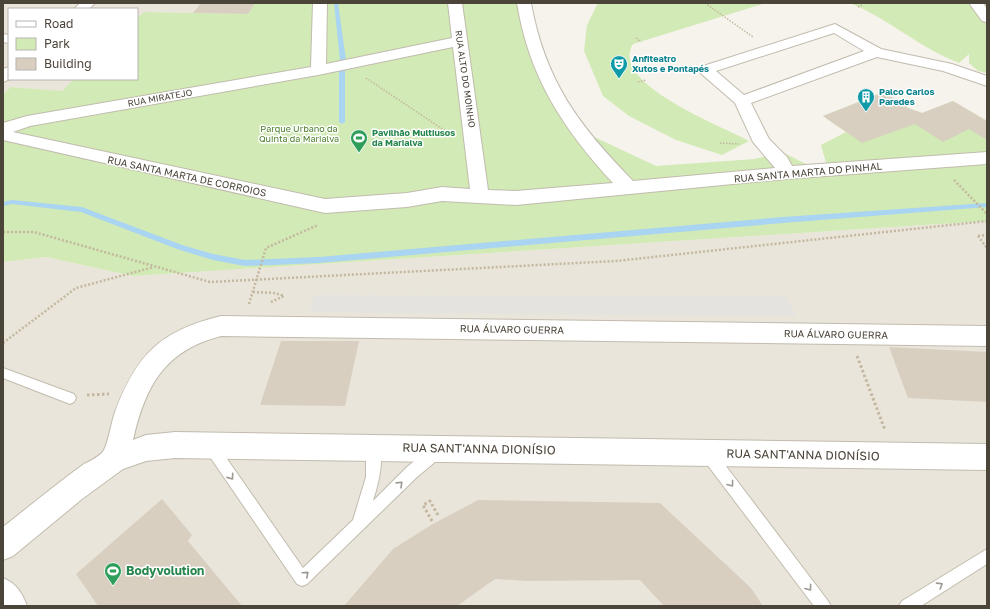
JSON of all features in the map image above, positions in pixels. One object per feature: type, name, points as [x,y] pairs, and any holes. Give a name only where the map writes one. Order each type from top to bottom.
[{"type":"street","points":[[320,3],[332,67]]},
{"type":"street","name":"RUA ALTO DO MOINHO","points":[[455,3],[480,197]]},
{"type":"street","points":[[524,3],[526,20],[541,65],[564,111],[585,140],[629,188]]},
{"type":"street","points":[[976,3],[987,18]]},
{"type":"street","points":[[786,173],[781,161],[762,142],[742,101],[705,70],[835,28],[876,52],[947,67],[987,81]]},
{"type":"street","name":"RUA MIRATEJO","points":[[3,129],[27,121],[332,67],[460,41]]},
{"type":"street","points":[[742,101],[876,52]]},
{"type":"street","name":"RUA SANTA MARTA DE CORROIOS","points":[[3,135],[325,206],[407,200],[442,194],[480,197]]},
{"type":"street","name":"RUA SANTA MARTA DO PINHAL","points":[[480,197],[516,198],[786,173],[987,158]]},
{"type":"street","name":"RUA ÁLVARO GUERRA","points":[[115,459],[123,424],[148,369],[166,349],[185,336],[204,328],[221,326],[987,336]]},
{"type":"street","name":"RUA SANT'ANNA DIONÍSIO","points":[[3,546],[72,489],[115,459],[146,448],[175,445],[895,456],[985,460]]},
{"type":"street","points":[[3,593],[12,606]]},
{"type":"lane","points":[[3,373],[70,398]]},
{"type":"lane","points":[[209,445],[302,579],[412,472],[440,449]]},
{"type":"lane","points":[[358,524],[373,477],[373,448]]},
{"type":"lane","points":[[708,453],[823,606]]},
{"type":"lane","points":[[907,606],[987,556]]},
{"type":"path","points":[[705,3],[770,48]]},
{"type":"path","points":[[858,7],[862,5]]},
{"type":"path","points":[[636,38],[641,42]]},
{"type":"path","points":[[332,67],[475,152]]},
{"type":"path","points":[[638,82],[646,80]]},
{"type":"path","points":[[937,162],[987,214]]},
{"type":"path","points":[[3,232],[34,232],[210,282],[616,261],[987,221]]},
{"type":"path","points":[[987,235],[978,236],[987,248]]},
{"type":"path","points":[[254,306],[247,308],[258,280],[264,254]]},
{"type":"path","points":[[3,343],[76,288],[154,267]]},
{"type":"path","points":[[253,292],[275,293],[284,296],[268,303]]},
{"type":"path","points":[[848,334],[895,456]]},
{"type":"path","points":[[70,398],[96,393],[136,394]]},
{"type":"path","points":[[432,521],[423,505],[430,501],[438,517]]},
{"type":"shaded area","points":[[3,3],[255,3],[248,14],[144,12],[138,17],[138,8],[8,8],[8,80],[73,80],[62,91],[11,87],[3,94]]},
{"type":"shaded area","points":[[987,221],[987,606],[3,606],[3,262],[46,257],[133,276]]},
{"type":"shaded area","points":[[314,295],[786,296],[796,316],[310,312]]},
{"type":"green space","name":"Parque Urbano da Quinta da Marialva","points":[[255,3],[530,3],[536,34],[554,80],[571,114],[588,134],[656,166],[755,159],[782,152],[808,165],[826,163],[821,145],[846,132],[823,116],[884,92],[908,108],[922,113],[953,101],[987,121],[987,221],[133,276],[46,257],[3,262],[3,94],[11,87],[62,91],[73,80],[138,80],[138,17],[144,12],[248,14]]},
{"type":"green space","name":"Anfiteatro Xutos e Pontapés","points":[[598,3],[766,3],[633,44],[630,59],[637,74],[652,89],[695,115],[749,141],[722,155],[676,140],[629,116],[603,96],[584,51],[587,25]]},
{"type":"green space","points":[[850,3],[987,3],[987,73],[978,71],[969,63],[969,54],[959,63],[945,57],[878,17]]},
{"type":"building","points":[[201,3],[255,3],[248,14],[193,13]]},
{"type":"building","points":[[884,92],[908,108],[922,113],[953,101],[987,121],[987,140],[969,129],[943,142],[915,124],[862,143],[823,116]]},
{"type":"building","points":[[281,341],[359,341],[345,406],[260,405]]},
{"type":"building","points":[[889,347],[987,352],[987,402],[908,398]]},
{"type":"building","points":[[162,499],[192,535],[188,541],[242,606],[98,606],[76,574]]},
{"type":"building","points":[[478,500],[660,503],[751,588],[763,606],[664,606],[640,580],[526,581],[495,579],[457,606],[344,606],[393,549],[431,525]]},
{"type":"waterway","points":[[336,3],[343,60]]},
{"type":"waterway","points":[[342,69],[342,122]]},
{"type":"waterway","points":[[3,204],[12,202],[82,210],[180,247],[213,257],[245,263],[319,260],[783,220],[987,205]]},
{"type":"place","name":"Anfiteatro Xutos e Pontapés","points":[[619,79]]},
{"type":"place","name":"Palco Carlos Paredes","points":[[866,112]]},
{"type":"place","name":"Pavilhão Multiusos da Marialva","points":[[359,153]]},
{"type":"place","name":"Bodyvolution","points":[[113,586]]}]
